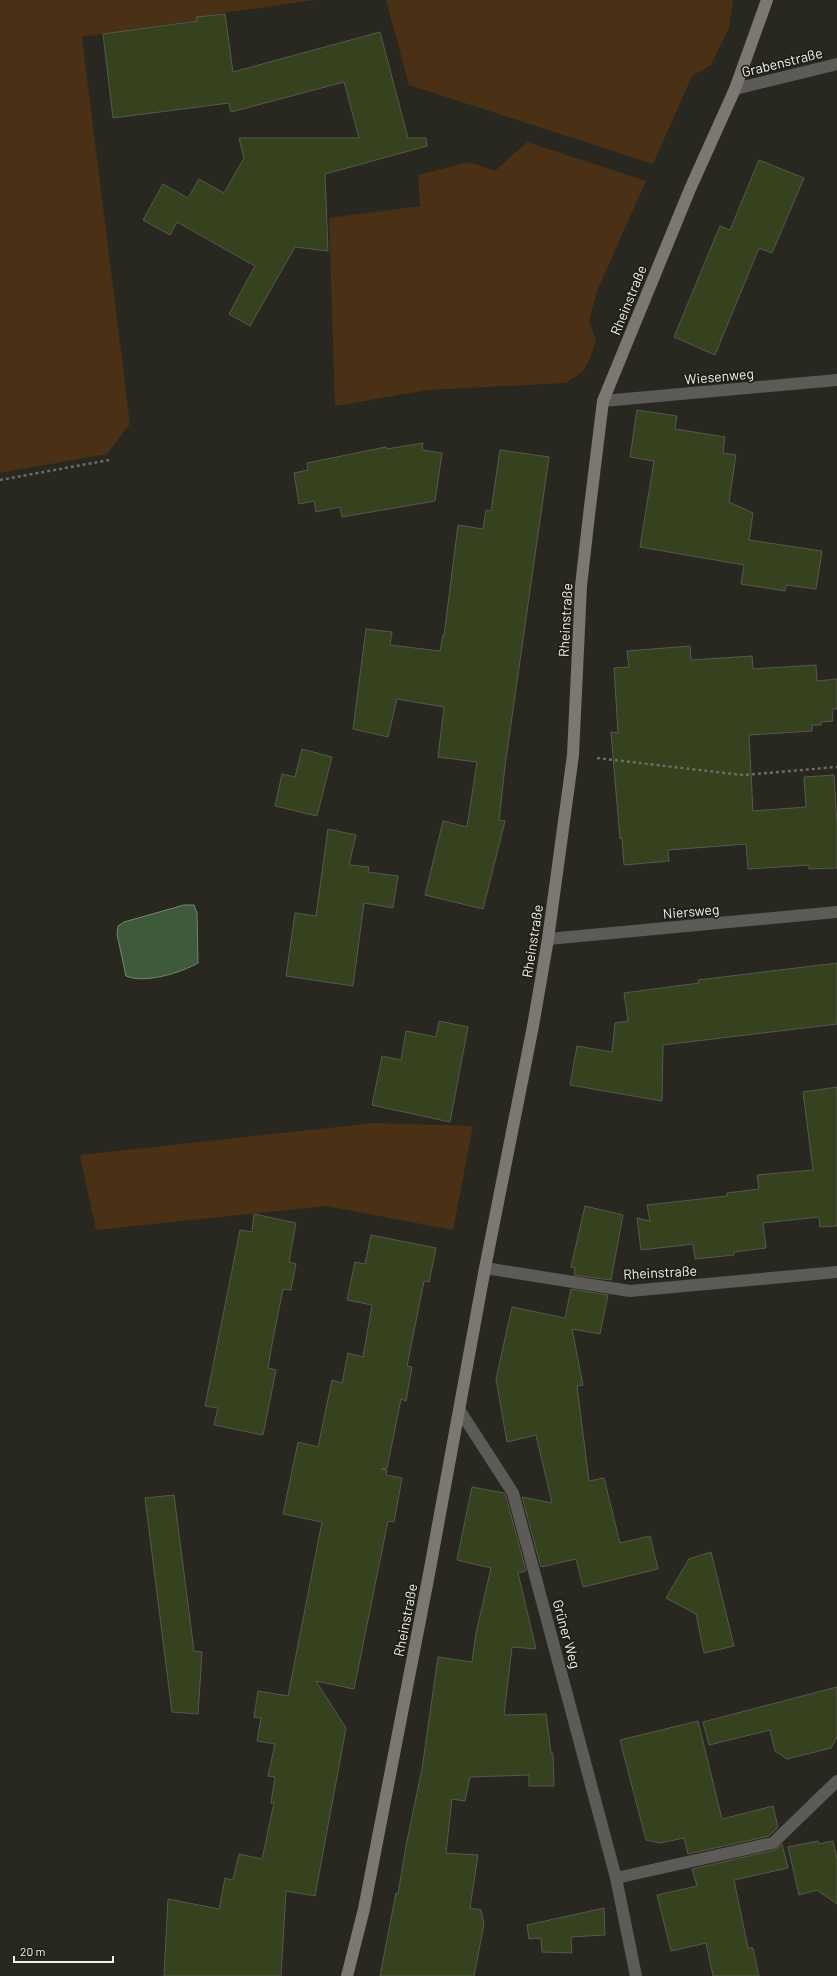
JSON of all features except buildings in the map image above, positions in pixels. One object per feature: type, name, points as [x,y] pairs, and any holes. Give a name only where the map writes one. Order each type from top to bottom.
[{"type":"street","name":"Rheinstraße","points":[[347,1976],[365,1901],[460,1411],[485,1268],[533,1026],[548,939],[573,755],[582,586],[588,515],[604,401],[690,189],[735,89],[767,0]]},
{"type":"street","name":"Grabenstraße","points":[[735,89],[837,64]]},
{"type":"street","name":"Wiesenweg","points":[[604,401],[837,380]]},
{"type":"street","name":"Niersweg","points":[[548,939],[837,912]]},
{"type":"street","name":"Rheinstraße","points":[[485,1268],[630,1291],[837,1272]]},
{"type":"street","name":"Grüner Weg","points":[[460,1411],[513,1493],[616,1878],[636,1976]]},
{"type":"street","points":[[616,1878],[773,1843],[837,1782]]},
{"type":"path","points":[[0,480],[109,460]]},
{"type":"path","points":[[573,755],[742,775],[837,767]]},
{"type":"shaded area","points":[[0,0],[314,0],[196,17],[196,20],[82,37],[130,424],[107,454],[0,473]]},
{"type":"shaded area","points":[[386,0],[733,0],[729,28],[711,65],[692,76],[653,164],[409,85]]},
{"type":"shaded area","points":[[527,142],[646,181],[597,291],[589,321],[596,340],[589,361],[582,372],[566,383],[428,390],[335,406],[329,218],[420,206],[418,175],[469,162],[495,171]]},
{"type":"shaded area","points":[[184,905],[194,905],[197,913],[198,963],[172,974],[152,978],[143,979],[126,976],[117,934],[118,926],[124,922]]},
{"type":"shaded area","points":[[374,1123],[473,1126],[453,1230],[326,1206],[96,1230],[80,1155]]}]
